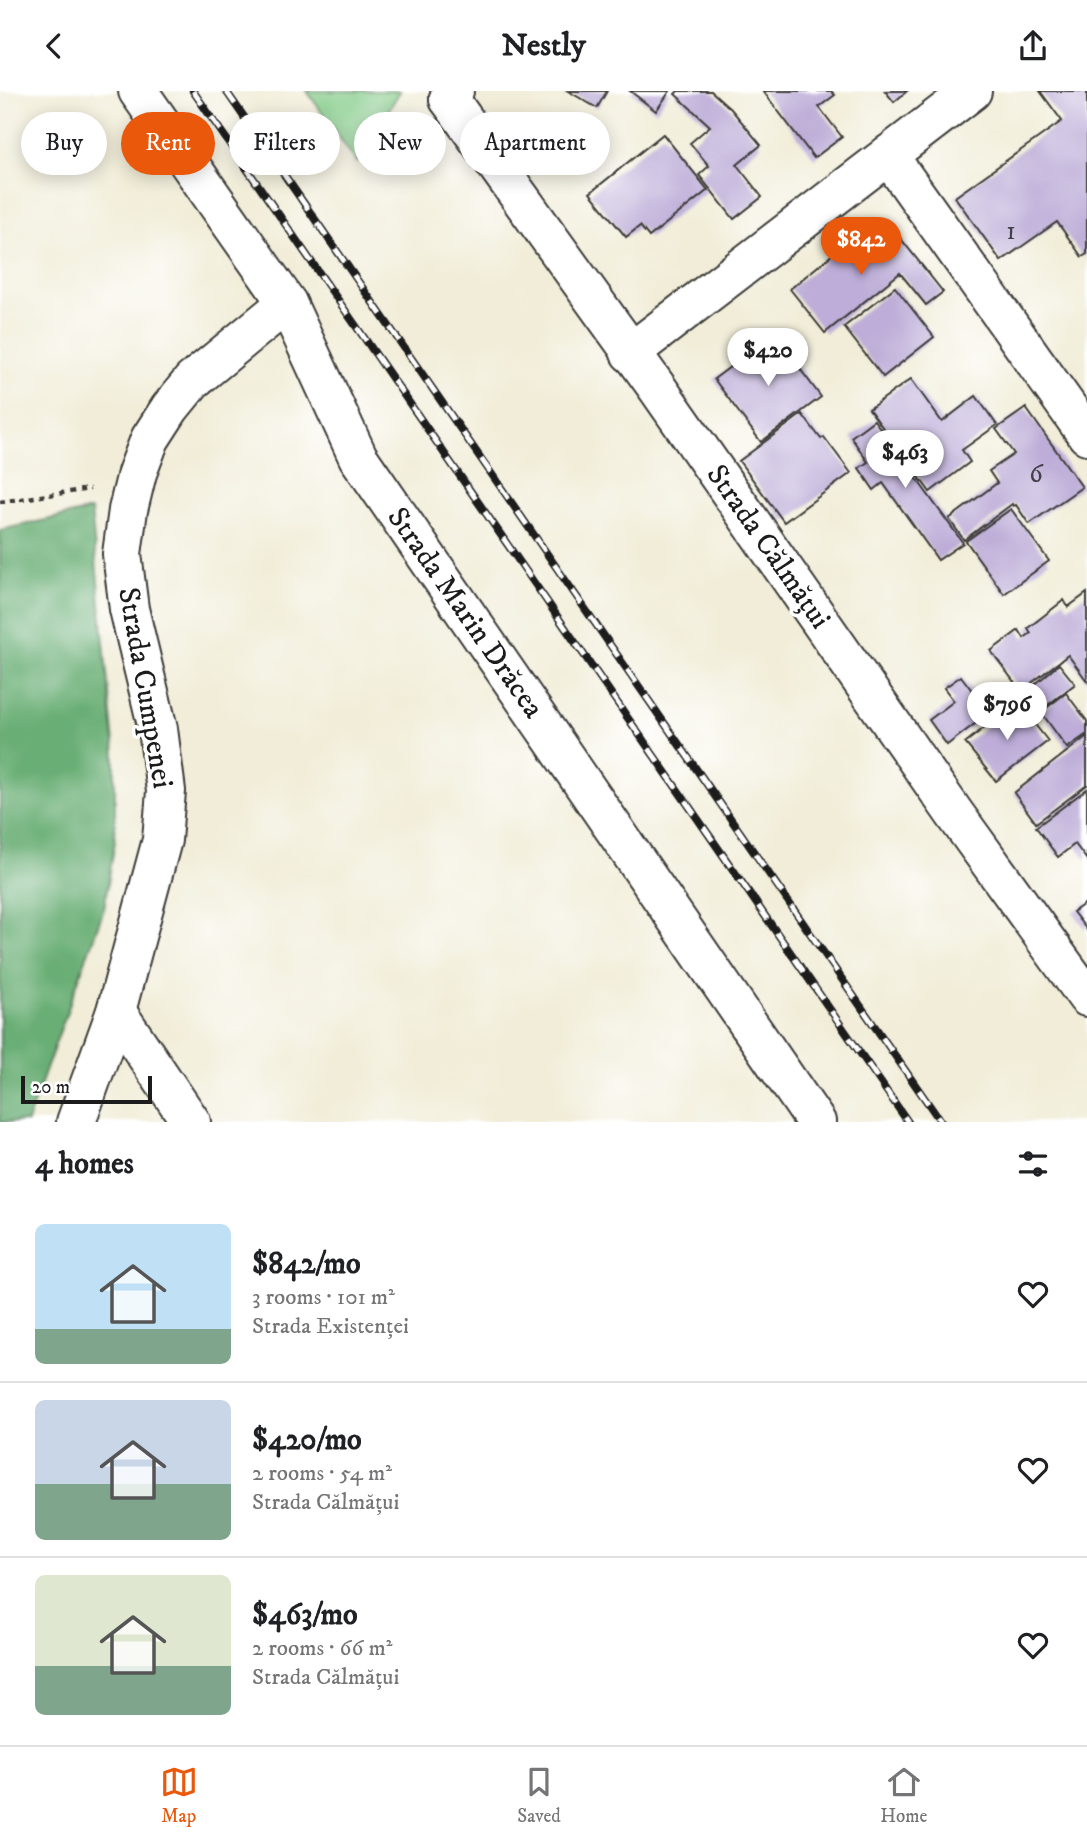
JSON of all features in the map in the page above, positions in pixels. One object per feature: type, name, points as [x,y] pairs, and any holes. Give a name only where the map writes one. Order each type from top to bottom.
[{"type":"street","name":"Strada Marin Drăcea","points":[[138,91],[287,303],[358,457],[816,1122]]},
{"type":"street","points":[[630,353],[972,91]]},
{"type":"street","name":"Strada Călmățui","points":[[451,95],[954,813],[1087,997]]},
{"type":"street","points":[[888,155],[1087,435]]},
{"type":"street","name":"Strada Cumpenei","points":[[76,1122],[116,1011],[162,840],[166,791],[158,729],[129,609],[122,554],[128,510],[137,473],[150,439],[192,381],[287,303]]},
{"type":"street","points":[[116,1011],[191,1122]]},
{"type":"path","points":[[0,502],[89,490],[137,473]]},
{"type":"green space","points":[[307,91],[400,91],[387,112],[354,112],[354,159],[340,139],[340,112],[322,112]]},
{"type":"green space","points":[[91,510],[115,754],[115,841],[104,909],[27,1122],[0,1122],[0,530]]},
{"type":"building","points":[[568,91],[607,91],[597,108]]},
{"type":"building","points":[[630,91],[670,91],[656,111]]},
{"type":"building","points":[[678,91],[711,91],[731,109],[761,145],[737,165],[762,197],[734,219],[699,175],[709,166],[690,143],[710,126],[675,94]]},
{"type":"building","points":[[763,91],[831,91],[835,95],[819,107],[842,137],[814,158]]},
{"type":"building","points":[[885,91],[907,91],[894,102]]},
{"type":"building","points":[[1040,91],[1087,91],[1087,254],[1082,257],[1057,222],[1001,261],[955,197],[1062,121]]},
{"type":"building","points":[[663,134],[708,190],[649,237],[640,226],[626,237],[590,193]]},
{"type":"building","points":[[886,220],[943,292],[926,305],[900,273],[825,333],[790,289],[844,245],[849,250]]},
{"type":"building","points":[[895,287],[934,337],[883,377],[844,327]]},
{"type":"building","points":[[774,334],[821,397],[761,442],[714,379]]},
{"type":"building","points":[[911,379],[942,422],[976,396],[997,425],[962,450],[970,462],[930,492],[869,409]]},
{"type":"building","points":[[1026,408],[1082,487],[1029,524],[1016,505],[1012,504],[964,540],[949,519],[997,483],[989,471],[1014,454],[996,429]]},
{"type":"building","points":[[802,414],[821,439],[824,437],[851,473],[784,522],[739,461]]},
{"type":"building","points":[[874,420],[963,543],[938,560],[883,483],[874,490],[859,468],[868,462],[851,437]]},
{"type":"building","points":[[1011,509],[1049,561],[1004,594],[966,541]]},
{"type":"building","points":[[1087,593],[1087,681],[1068,655],[1021,691],[991,651],[1019,630],[1024,638],[1031,633],[1028,628],[1064,600],[1068,607]]},
{"type":"building","points":[[1059,664],[1075,684],[1040,711],[1025,693]]},
{"type":"building","points":[[961,676],[989,713],[947,745],[929,720],[954,701],[944,688]]},
{"type":"building","points":[[1066,693],[1087,721],[1087,734],[1067,748],[1041,712]]},
{"type":"building","points":[[1017,702],[1048,741],[996,781],[965,743]]},
{"type":"building","points":[[1087,736],[1087,785],[1036,823],[1014,793]]},
{"type":"building","points":[[1087,789],[1087,860],[1075,844],[1058,857],[1036,827]]},
{"type":"building","points":[[1087,902],[1087,930],[1073,912]]},
{"type":"railway","points":[[193,91],[908,1122]]},
{"type":"railway","points":[[226,91],[941,1122]]}]
